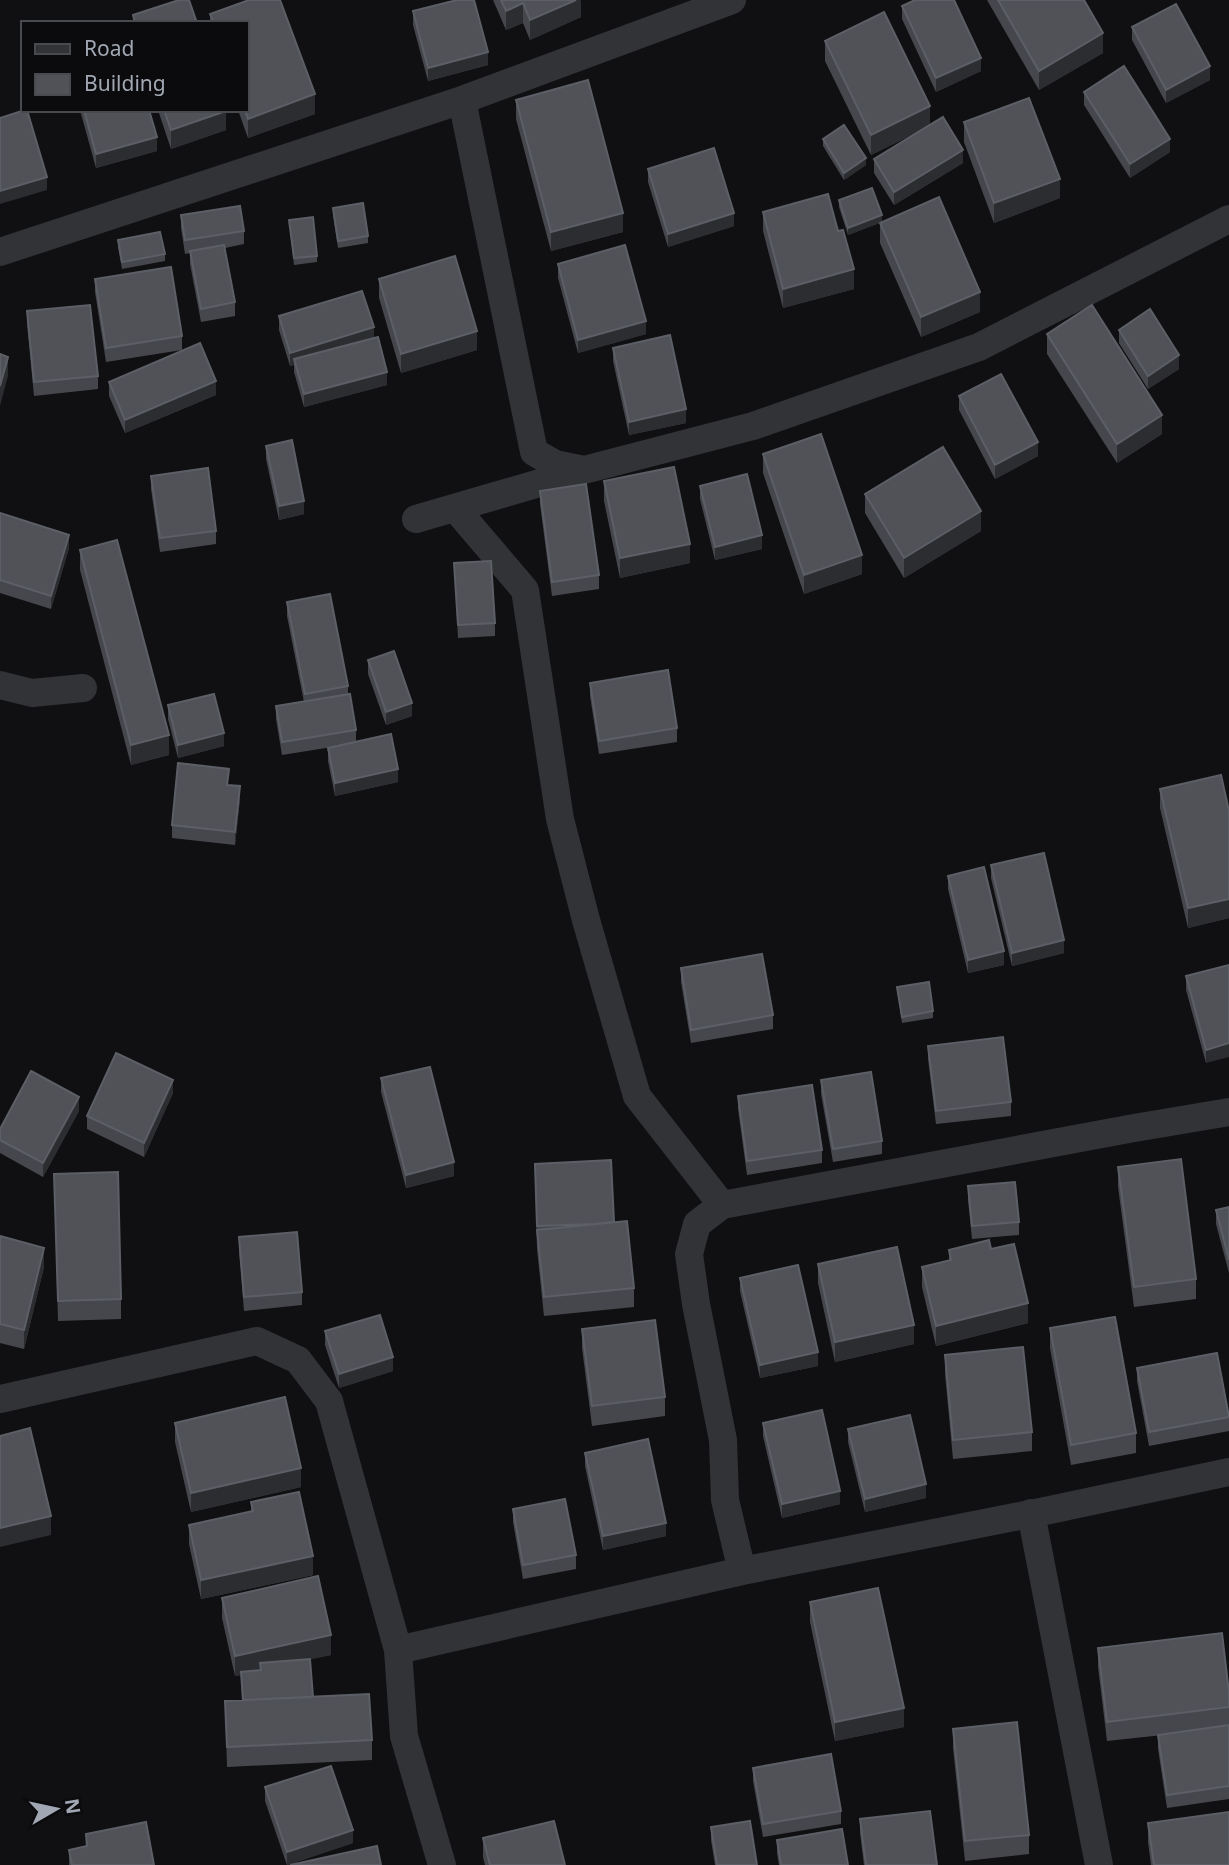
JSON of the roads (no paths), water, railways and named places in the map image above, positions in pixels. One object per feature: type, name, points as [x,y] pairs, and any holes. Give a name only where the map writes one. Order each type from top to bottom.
[{"type":"street","points":[[0,252],[462,100],[732,0]]},
{"type":"street","points":[[462,100],[534,452],[555,464],[583,470]]},
{"type":"street","points":[[416,519],[583,470],[753,426],[979,347],[1229,219]]},
{"type":"street","points":[[455,508],[525,590],[560,819],[637,1096],[722,1205]]},
{"type":"street","points":[[0,685],[32,693],[83,688]]},
{"type":"street","points":[[742,1571],[725,1500],[723,1440],[696,1304],[689,1254],[697,1224],[722,1205],[1229,1112]]},
{"type":"street","points":[[0,1399],[257,1341],[298,1360],[329,1401],[398,1650],[404,1735],[442,1865]]},
{"type":"street","points":[[398,1650],[742,1571],[1229,1472]]},
{"type":"street","points":[[1031,1513],[1099,1865]]}]
